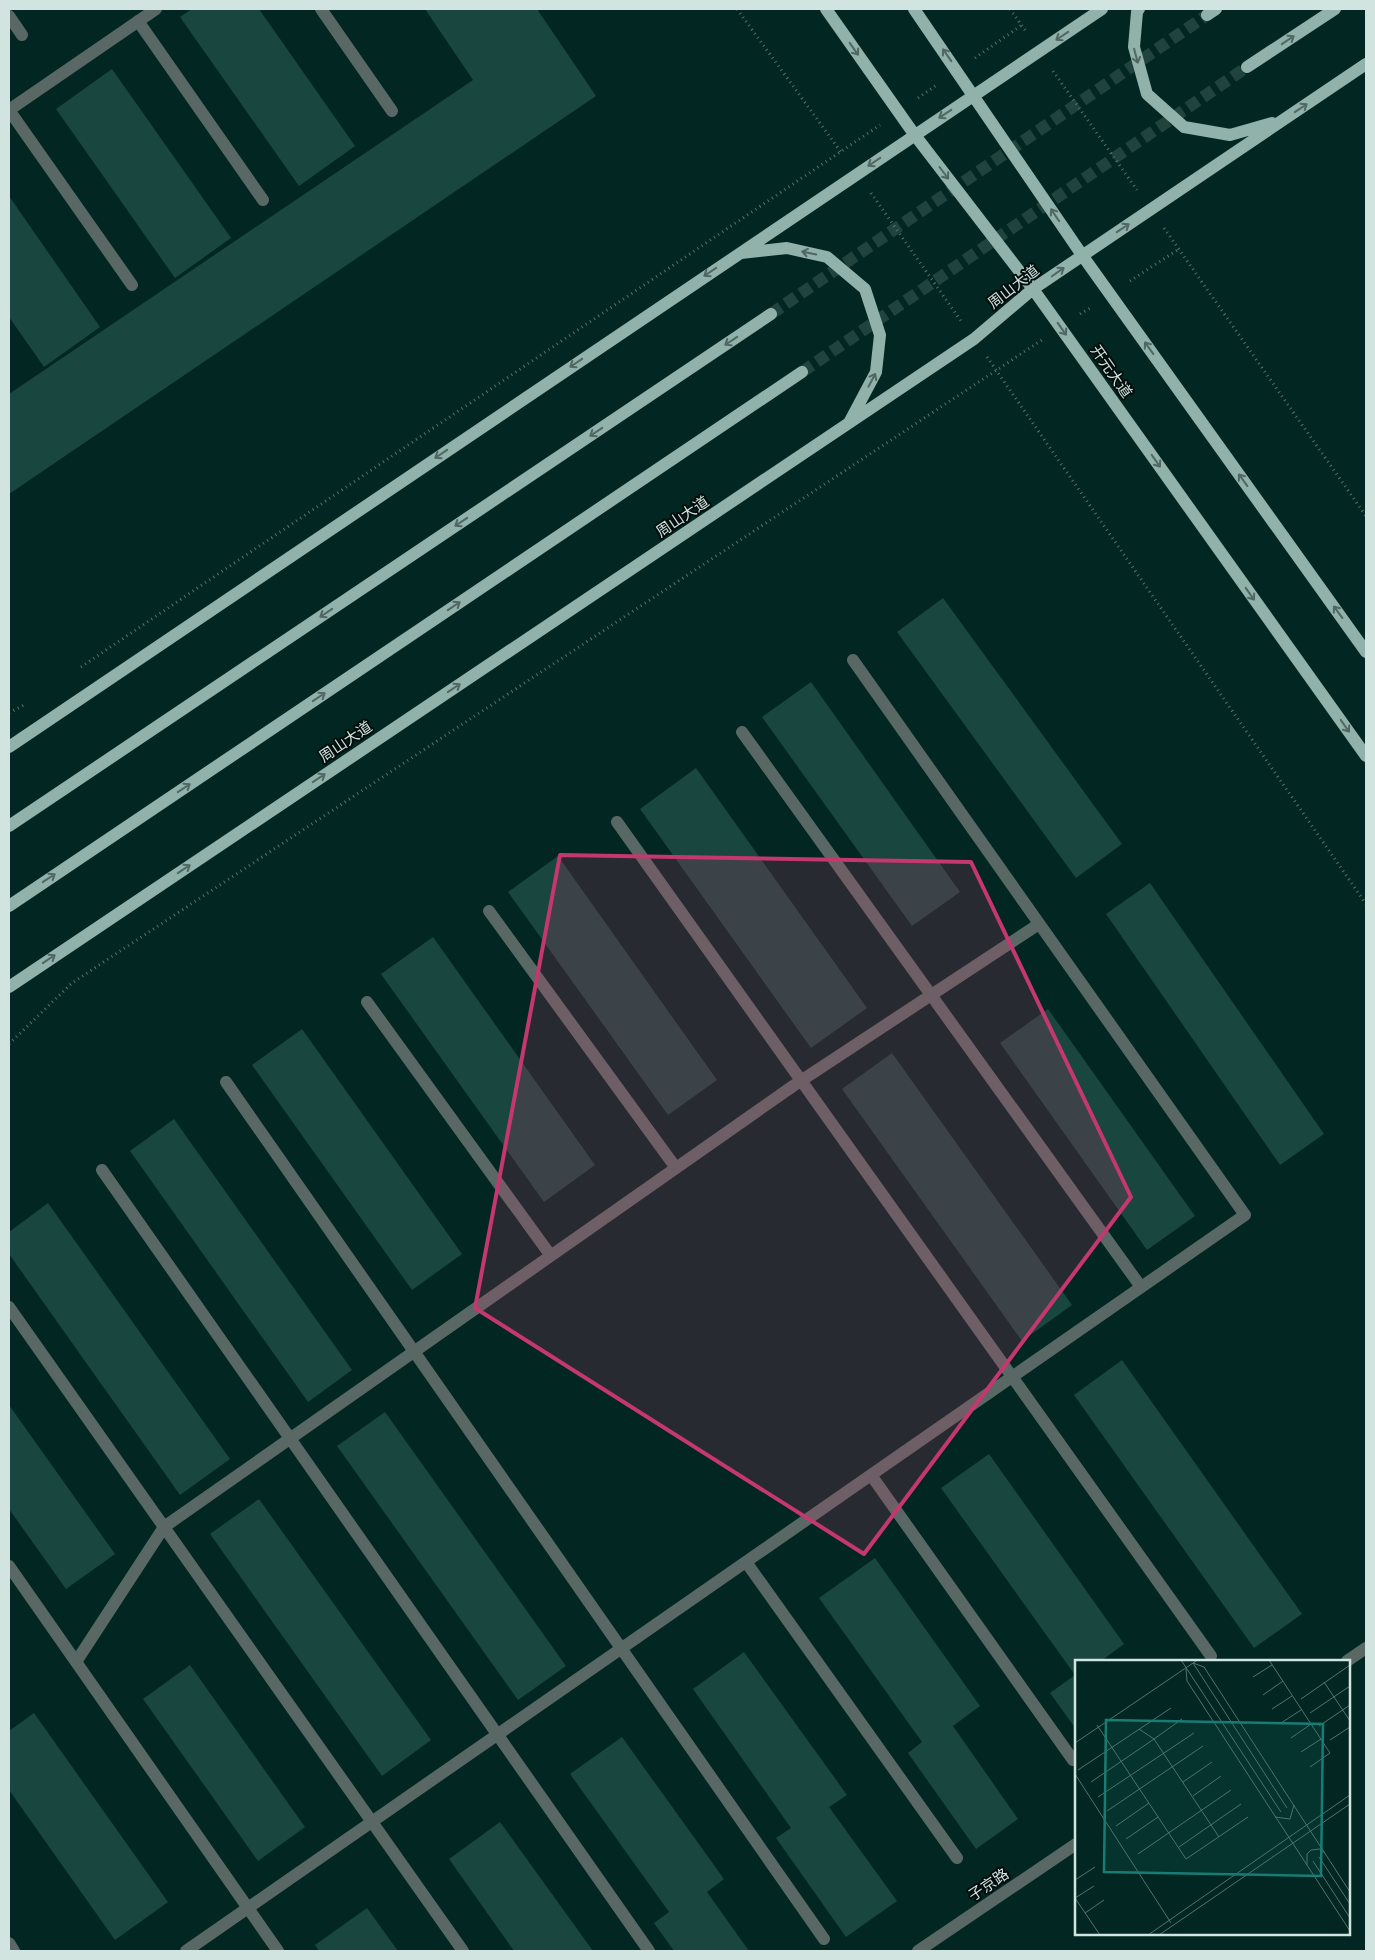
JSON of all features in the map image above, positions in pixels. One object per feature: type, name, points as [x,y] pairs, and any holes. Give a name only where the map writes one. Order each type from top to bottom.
[{"type":"main road","name":"开元大道","points":[[826,9],[914,134],[1033,289],[1366,756]]},
{"type":"main road","points":[[914,9],[958,70],[1082,255],[1366,652]]},
{"type":"main road","points":[[9,747],[914,134],[1102,9]]},
{"type":"main road","points":[[1139,9],[1137,12],[1134,47],[1147,94],[1184,127],[1230,135],[1283,120]]},
{"type":"main road","points":[[1247,68],[1335,9]]},
{"type":"main road","name":"周山大道","points":[[9,987],[974,339],[1033,289],[1366,64]]},
{"type":"main road","points":[[738,253],[787,248],[827,257],[865,289],[880,335],[876,372],[849,423]]},
{"type":"main road","points":[[9,826],[771,314]]},
{"type":"main road","points":[[9,906],[802,372]]},
{"type":"street","points":[[132,285],[9,110],[156,9]]},
{"type":"street","points":[[321,9],[392,111]]},
{"type":"street","points":[[9,16],[22,35]]},
{"type":"street","points":[[138,21],[263,200]]},
{"type":"street","points":[[186,1951],[1245,1215],[853,660]]},
{"type":"street","points":[[742,732],[1141,1287]]},
{"type":"street","points":[[617,822],[1211,1656]]},
{"type":"street","points":[[490,911],[676,1168]]},
{"type":"street","points":[[76,1662],[164,1527],[801,1081],[1039,924]]},
{"type":"street","points":[[367,1002],[551,1256]]},
{"type":"street","points":[[226,1082],[824,1939]]},
{"type":"street","points":[[102,1170],[649,1951]]},
{"type":"street","points":[[9,1307],[463,1951]]},
{"type":"street","points":[[871,1475],[1073,1760]]},
{"type":"street","points":[[746,1562],[956,1858]]},
{"type":"street","points":[[9,1566],[278,1951]]},
{"type":"street","points":[[1348,1660],[1366,1648]]},
{"type":"street","name":"子京路","points":[[918,1951],[1075,1845]]},
{"type":"street","points":[[9,1943],[14,1951]]},
{"type":"path","points":[[737,9],[857,173],[996,370],[1366,904]]},
{"type":"path","points":[[1010,9],[1366,516]]},
{"type":"path","points":[[74,672],[841,152],[1022,25]]},
{"type":"path","points":[[9,1044],[72,983],[1179,249]]},
{"type":"path","points":[[9,713],[33,700]]},
{"type":"highlighted area","points":[[560,855],[971,862],[1131,1197],[864,1554],[475,1308]]},
{"type":"building","points":[[192,9],[259,9],[355,146],[299,186],[180,17]]},
{"type":"building","points":[[425,9],[537,9],[596,96],[9,494],[9,394],[473,80]]},
{"type":"building","points":[[112,69],[231,238],[175,278],[56,109]]},
{"type":"building","points":[[9,196],[100,327],[44,367],[9,317]]},
{"type":"building","points":[[943,598],[1122,844],[1076,878],[897,632]]},
{"type":"building","points":[[811,682],[960,892],[912,926],[762,717]]},
{"type":"building","points":[[696,768],[867,1008],[811,1048],[640,809]]},
{"type":"building","points":[[558,856],[717,1080],[668,1115],[508,892]]},
{"type":"building","points":[[1150,883],[1324,1134],[1280,1165],[1106,914]]},
{"type":"building","points":[[433,937],[595,1165],[544,1202],[381,974]]},
{"type":"building","points":[[1048,1009],[1195,1216],[1147,1250],[1000,1043]]},
{"type":"building","points":[[302,1029],[462,1254],[412,1290],[252,1065]]},
{"type":"building","points":[[892,1053],[1072,1305],[1022,1341],[842,1089]]},
{"type":"building","points":[[174,1119],[352,1370],[308,1402],[130,1151]]},
{"type":"building","points":[[48,1203],[230,1459],[180,1495],[9,1254],[9,1232]]},
{"type":"building","points":[[1122,1360],[1302,1614],[1254,1648],[1074,1395]]},
{"type":"building","points":[[9,1405],[115,1554],[66,1589],[9,1509]]},
{"type":"building","points":[[385,1412],[566,1666],[518,1700],[337,1446]]},
{"type":"building","points":[[989,1454],[1124,1644],[1102,1660],[1075,1660],[1075,1675],[941,1488]]},
{"type":"building","points":[[259,1499],[431,1740],[382,1776],[210,1534]]},
{"type":"building","points":[[875,1558],[980,1706],[953,1726],[1018,1819],[976,1849],[908,1753],[922,1742],[819,1598]]},
{"type":"building","points":[[744,1652],[847,1795],[829,1807],[897,1901],[846,1937],[776,1838],[791,1828],[693,1689]]},
{"type":"building","points":[[190,1665],[305,1827],[258,1861],[143,1699]]},
{"type":"building","points":[[1075,1675],[1075,1728],[1050,1693]]},
{"type":"building","points":[[34,1713],[168,1902],[115,1940],[9,1790],[9,1731]]},
{"type":"building","points":[[622,1737],[724,1879],[707,1892],[749,1951],[674,1951],[654,1923],[669,1912],[570,1774]]},
{"type":"building","points":[[500,1822],[593,1951],[514,1951],[449,1859]]},
{"type":"building","points":[[367,1908],[398,1951],[319,1951],[315,1945]]},
{"type":"tunnel","points":[[771,314],[1207,15]]},
{"type":"tunnel","points":[[802,372],[1247,67]]}]
